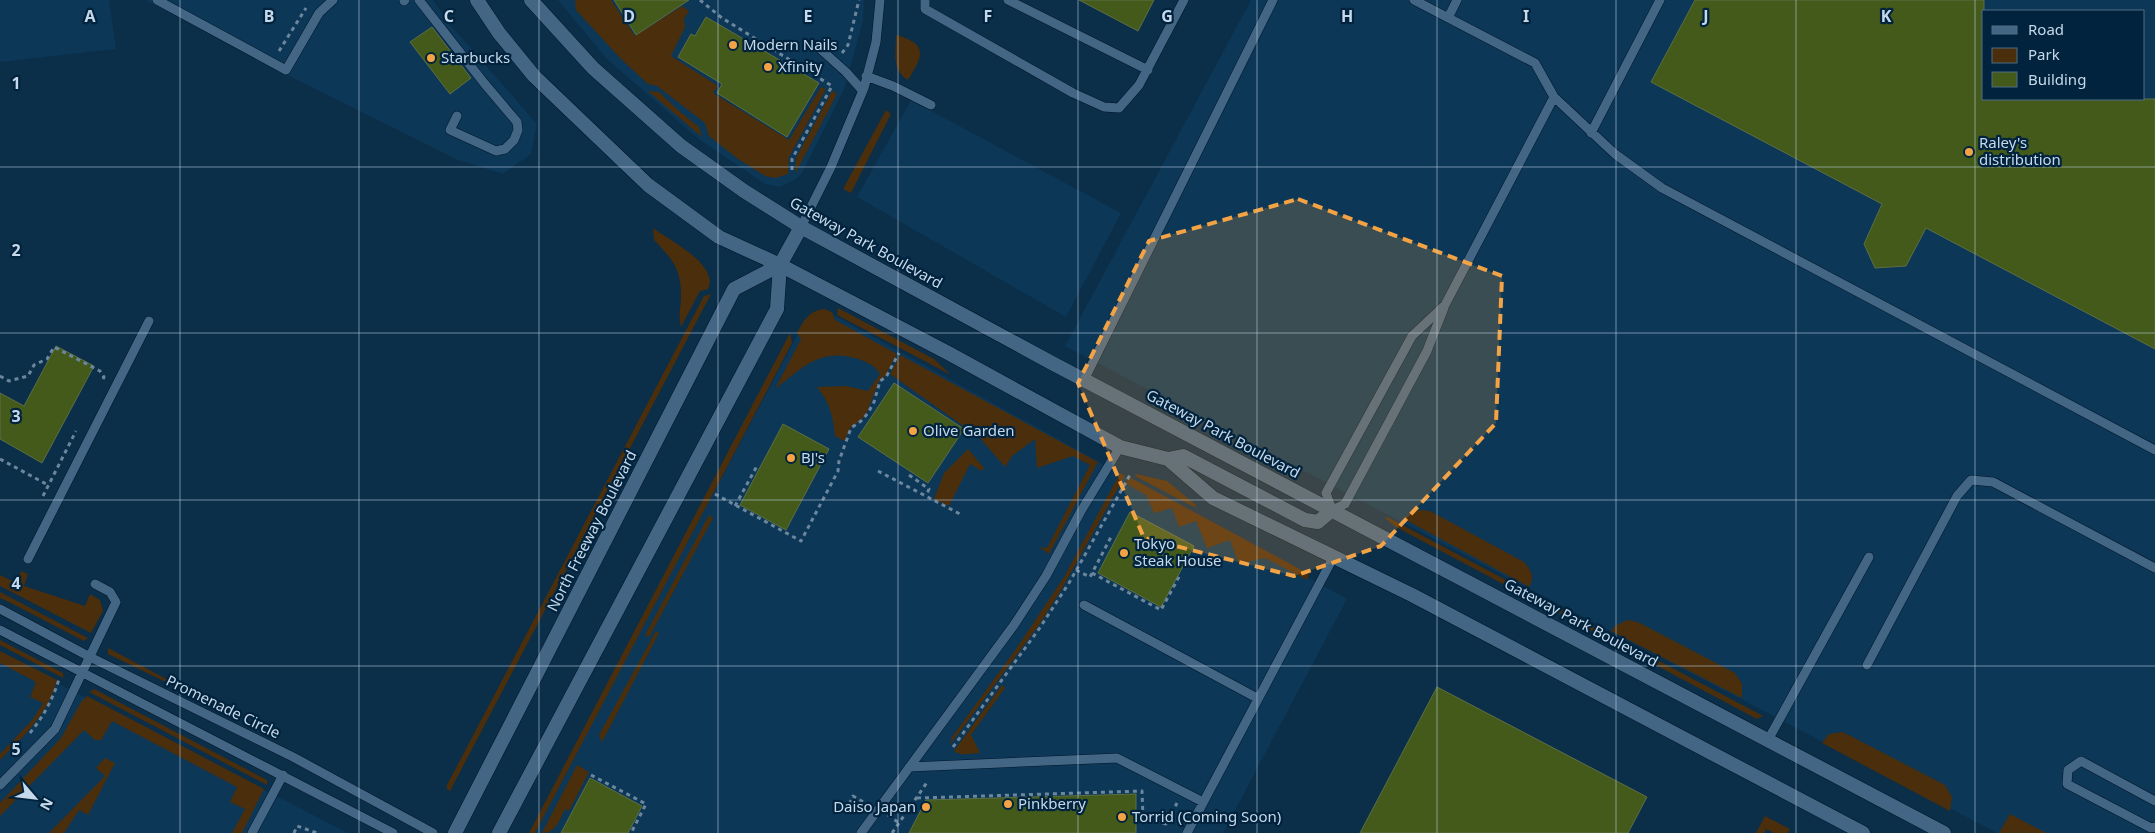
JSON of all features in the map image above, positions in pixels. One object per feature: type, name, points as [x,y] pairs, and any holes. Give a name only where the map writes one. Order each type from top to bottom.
[{"type":"street","points":[[477,0],[499,33],[534,76],[648,185],[719,237],[780,265],[950,354],[1120,447],[1168,459],[1183,456],[1305,520],[1318,522],[1332,510]]},
{"type":"street","name":"Gateway Park Boulevard","points":[[531,0],[593,68],[681,146],[744,191],[801,227],[1084,380],[1944,833]]},
{"type":"street","points":[[499,833],[777,308],[780,265],[801,227]]},
{"type":"street","name":"North Freeway Boulevard","points":[[455,833],[734,289],[780,265]]},
{"type":"street","points":[[1168,459],[1213,498],[1412,595],[1863,833]]},
{"type":"lane","points":[[157,0],[286,70],[319,13],[333,0]]},
{"type":"lane","points":[[419,0],[517,122],[518,130],[514,140],[505,149],[496,151],[450,130],[457,116]]},
{"type":"lane","points":[[801,227],[831,167],[864,88],[876,42],[880,0]]},
{"type":"lane","points":[[925,0],[925,9],[1073,93],[1104,107],[1119,108],[1139,86],[1184,0]]},
{"type":"lane","points":[[1008,0],[1148,70]]},
{"type":"lane","points":[[1084,380],[1273,0]]},
{"type":"lane","points":[[1414,0],[1535,63],[1554,97],[1615,154],[1662,188],[2155,450]]},
{"type":"lane","points":[[1448,18],[1457,0]]},
{"type":"lane","points":[[1591,132],[1660,0]]},
{"type":"lane","points":[[817,46],[862,90]]},
{"type":"lane","points":[[866,76],[931,104]]},
{"type":"lane","points":[[1445,305],[1412,336],[1326,493],[1332,510],[1346,504],[1427,351],[1445,305],[1554,97]]},
{"type":"lane","points":[[28,559],[149,322]]},
{"type":"lane","points":[[861,833],[1011,629],[1042,582],[1081,511],[1120,447]]},
{"type":"lane","points":[[1866,665],[1957,496],[1970,480],[1993,482],[2155,568]]},
{"type":"lane","points":[[1768,740],[1869,557]]},
{"type":"lane","points":[[1187,833],[1333,558]]},
{"type":"lane","points":[[0,785],[55,729],[116,602],[110,592],[95,584]]},
{"type":"lane","points":[[1084,605],[1257,698]]},
{"type":"lane","name":"Promenade Circle","points":[[0,609],[90,657],[293,757],[433,833]]},
{"type":"lane","points":[[0,630],[393,833]]},
{"type":"lane","points":[[909,768],[1117,758],[1203,802]]},
{"type":"lane","points":[[2155,801],[2081,761],[2068,770],[2067,784],[2151,828],[2155,827]]},
{"type":"lane","points":[[252,833],[283,775]]},
{"type":"path","points":[[700,0],[722,18],[832,86],[792,159],[792,174]]},
{"type":"path","points":[[821,78],[848,45],[859,0]]},
{"type":"path","points":[[279,51],[307,6]]},
{"type":"path","points":[[0,376],[9,381],[28,376],[34,365],[47,359],[54,347],[100,371],[104,377],[100,385]]},
{"type":"path","points":[[715,494],[801,542],[838,471],[839,461],[851,428],[868,413],[874,402],[880,381],[886,377],[898,353]]},
{"type":"path","points":[[43,496],[78,427]]},
{"type":"path","points":[[0,459],[48,485]]},
{"type":"path","points":[[735,506],[758,464]]},
{"type":"path","points":[[878,471],[960,514]]},
{"type":"path","points":[[909,475],[929,489],[926,496]]},
{"type":"path","points":[[953,747],[1039,629],[1076,570],[1130,475]]},
{"type":"path","points":[[1076,570],[1090,578],[1111,536]]},
{"type":"path","points":[[1092,573],[1161,610],[1180,575]]},
{"type":"path","points":[[27,736],[38,723],[55,695],[59,679]]},
{"type":"path","points":[[591,776],[646,804],[631,833]]},
{"type":"path","points":[[892,833],[928,781]]},
{"type":"path","points":[[917,798],[1142,791],[1143,818],[1166,824],[1177,803]]},
{"type":"path","points":[[846,811],[853,796],[868,805]]},
{"type":"path","points":[[294,833],[297,826],[317,833]]},
{"type":"highlighted area","points":[[1298,199],[1502,276],[1496,423],[1381,546],[1294,576],[1144,538],[1078,383],[1149,241]]},
{"type":"shaded area","points":[[0,0],[109,0],[116,49],[0,62]]},
{"type":"shaded area","points":[[145,0],[433,0],[447,21],[537,124],[531,154],[503,174],[458,160],[265,64]]},
{"type":"shaded area","points":[[558,0],[864,0],[863,21],[845,87],[802,173],[796,179],[780,187],[765,184],[700,140],[607,59]]},
{"type":"shaded area","points":[[1251,0],[2155,0],[2155,833],[1997,833],[1065,346]]},
{"type":"shaded area","points":[[911,100],[1121,213],[1066,317],[857,197]]},
{"type":"shaded area","points":[[832,314],[1347,599],[1223,833],[533,833],[799,332]]},
{"type":"shaded area","points":[[0,654],[59,684],[348,833],[0,833]]},
{"type":"green space","points":[[575,0],[611,0],[635,36],[682,6],[689,11],[684,19],[685,27],[671,56],[718,86],[713,93],[789,140],[821,87],[826,89],[789,157],[788,174],[775,178],[765,176],[738,159],[709,136],[705,123],[657,86],[648,84],[620,58],[576,10]]},
{"type":"green space","points":[[896,35],[914,42],[920,52],[917,64],[908,80],[899,71],[897,66],[895,55]]},
{"type":"green space","points":[[648,91],[659,92],[699,127],[702,137]]},
{"type":"green space","points":[[832,91],[837,94],[795,174],[796,158]]},
{"type":"green space","points":[[886,110],[891,114],[851,193],[843,189]]},
{"type":"green space","points":[[653,228],[681,246],[700,262],[707,271],[710,280],[708,289],[700,291],[681,327],[681,286],[679,278],[674,264],[654,240]]},
{"type":"green space","points":[[711,294],[450,791],[447,789],[447,785],[704,296]]},
{"type":"green space","points":[[838,308],[934,359],[951,375],[837,315]]},
{"type":"green space","points":[[824,309],[832,312],[835,320],[897,354],[885,376],[879,381],[867,412],[861,420],[851,427],[844,441],[835,436],[830,410],[817,387],[846,386],[868,391],[880,374],[868,363],[845,356],[822,358],[803,367],[775,389],[801,339],[797,333],[802,324],[811,314]]},
{"type":"green space","points":[[790,333],[792,343],[535,833],[529,833]]},
{"type":"green space","points":[[900,355],[1098,462],[1049,554],[1039,547],[1047,548],[1090,465],[1073,456],[1037,468],[1035,439],[1012,456],[1005,467],[979,437],[890,374]]},
{"type":"green space","points":[[968,449],[984,468],[982,471],[970,464],[949,506],[934,499],[944,473]]},
{"type":"green space","points":[[1120,473],[1125,476],[1060,592],[1039,625],[950,745],[952,737],[1016,649],[1064,577]]},
{"type":"green space","points":[[1136,474],[1167,481],[1197,506],[1194,507],[1135,476]]},
{"type":"green space","points":[[1131,478],[1309,574],[1307,580],[1265,558],[1239,564],[1230,540],[1207,548],[1196,521],[1179,527],[1172,508],[1154,513],[1146,495],[1125,483]]},
{"type":"green space","points":[[1419,510],[1430,511],[1524,562],[1531,574],[1532,580],[1529,587],[1404,519]]},
{"type":"green space","points":[[709,515],[713,518],[649,637],[645,635]]},
{"type":"green space","points":[[1387,517],[1763,716],[1757,719],[1396,527],[1385,518]]},
{"type":"green space","points":[[21,571],[28,574],[24,586],[85,606],[90,594],[100,600],[103,611],[91,633],[0,586],[0,575],[16,583]]},
{"type":"green space","points":[[0,592],[88,638],[84,641],[0,598]]},
{"type":"green space","points":[[1627,620],[1638,622],[1735,673],[1742,684],[1742,698],[1611,631],[1615,626]]},
{"type":"green space","points":[[656,631],[659,633],[602,742],[599,735]]},
{"type":"green space","points":[[0,640],[63,673],[63,678],[0,645]]},
{"type":"green space","points":[[108,648],[204,699],[108,654]]},
{"type":"green space","points":[[0,651],[57,680],[42,714],[0,760],[0,754],[33,719],[43,703],[30,697],[36,682],[0,663]]},
{"type":"green space","points":[[1002,685],[1005,688],[971,735],[980,753],[963,754],[954,751]]},
{"type":"green space","points":[[94,689],[267,780],[267,785],[89,692]]},
{"type":"green space","points":[[87,696],[264,789],[242,833],[232,833],[245,809],[230,802],[237,787],[112,721],[101,740],[95,740],[84,730],[0,816],[0,803],[61,738],[81,702]]},
{"type":"green space","points":[[1843,732],[1945,785],[1952,797],[1950,811],[1822,743],[1829,734]]},
{"type":"green space","points":[[105,758],[115,763],[88,815],[79,810],[64,833],[49,833],[105,776],[96,768]]},
{"type":"green space","points":[[577,765],[589,772],[569,811],[565,809],[554,829],[542,833]]},
{"type":"green space","points":[[2010,814],[2046,833],[1999,833]]},
{"type":"green space","points":[[1765,816],[1790,829],[1788,833],[1774,833],[1766,829],[1764,833],[1756,833]]},
{"type":"building","points":[[614,0],[689,0],[636,35]]},
{"type":"building","points":[[1079,0],[1154,0],[1138,31]]},
{"type":"building","name":"Raley's distribution","points":[[1695,0],[1984,0],[1984,10],[1982,10],[1982,100],[2155,99],[2155,349],[1926,228],[1906,266],[1875,268],[1864,244],[1882,204],[1651,82]]},
{"type":"building","points":[[706,17],[819,83],[787,137],[717,93],[722,84],[678,57],[691,34],[695,36]]},
{"type":"building","points":[[432,27],[471,78],[450,94],[410,42]]},
{"type":"building","points":[[56,346],[94,366],[42,463],[0,439],[0,393],[24,406]]},
{"type":"building","points":[[894,383],[964,429],[928,483],[858,437]]},
{"type":"building","points":[[783,424],[829,449],[786,530],[740,505]]},
{"type":"building","points":[[1130,512],[1194,546],[1161,607],[1098,573]]},
{"type":"building","points":[[1437,687],[1647,797],[1628,833],[1360,833]]},
{"type":"building","points":[[590,778],[642,806],[628,833],[561,833]]},
{"type":"building","points":[[1136,794],[1136,833],[909,833],[926,800]]},
{"type":"place","name":"Modern Nails","points":[[733,45]]},
{"type":"place","name":"Starbucks","points":[[431,58]]},
{"type":"place","name":"Xfinity","points":[[768,67]]},
{"type":"place","name":"Raley's distribution","points":[[1969,152]]},
{"type":"place","name":"Olive Garden","points":[[913,431]]},
{"type":"place","name":"BJ's","points":[[791,458]]},
{"type":"place","name":"Tokyo Steak House","points":[[1124,553]]},
{"type":"place","name":"Pinkberry","points":[[1008,804]]},
{"type":"place","name":"Daiso Japan","points":[[926,807]]},
{"type":"place","name":"Torrid (Coming Soon)","points":[[1122,817]]}]
